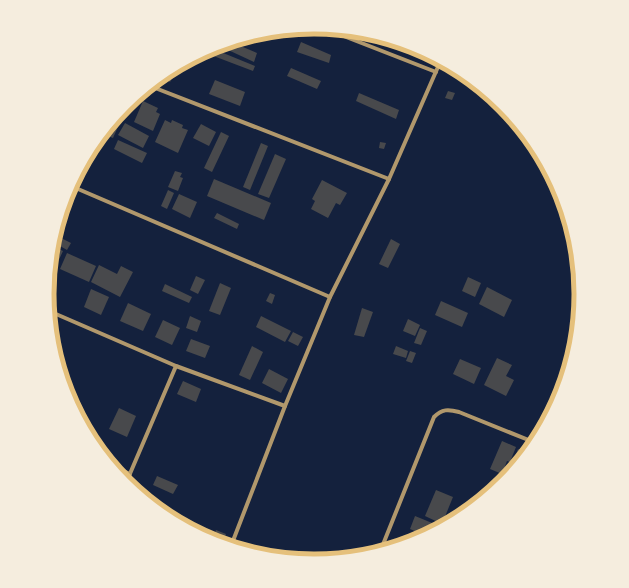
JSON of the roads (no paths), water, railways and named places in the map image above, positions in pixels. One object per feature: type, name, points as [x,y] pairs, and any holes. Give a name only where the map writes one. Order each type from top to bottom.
[{"type":"street","points":[[343,36],[436,72]]},
{"type":"street","points":[[233,541],[285,406],[330,297],[389,180],[438,66]]},
{"type":"street","points":[[156,88],[389,180]]},
{"type":"street","points":[[77,189],[330,297]]},
{"type":"street","points":[[55,314],[176,366],[285,406]]},
{"type":"street","points":[[125,472],[130,474],[176,366]]},
{"type":"street","points":[[383,545],[434,417],[438,413],[449,409],[529,440]]}]
